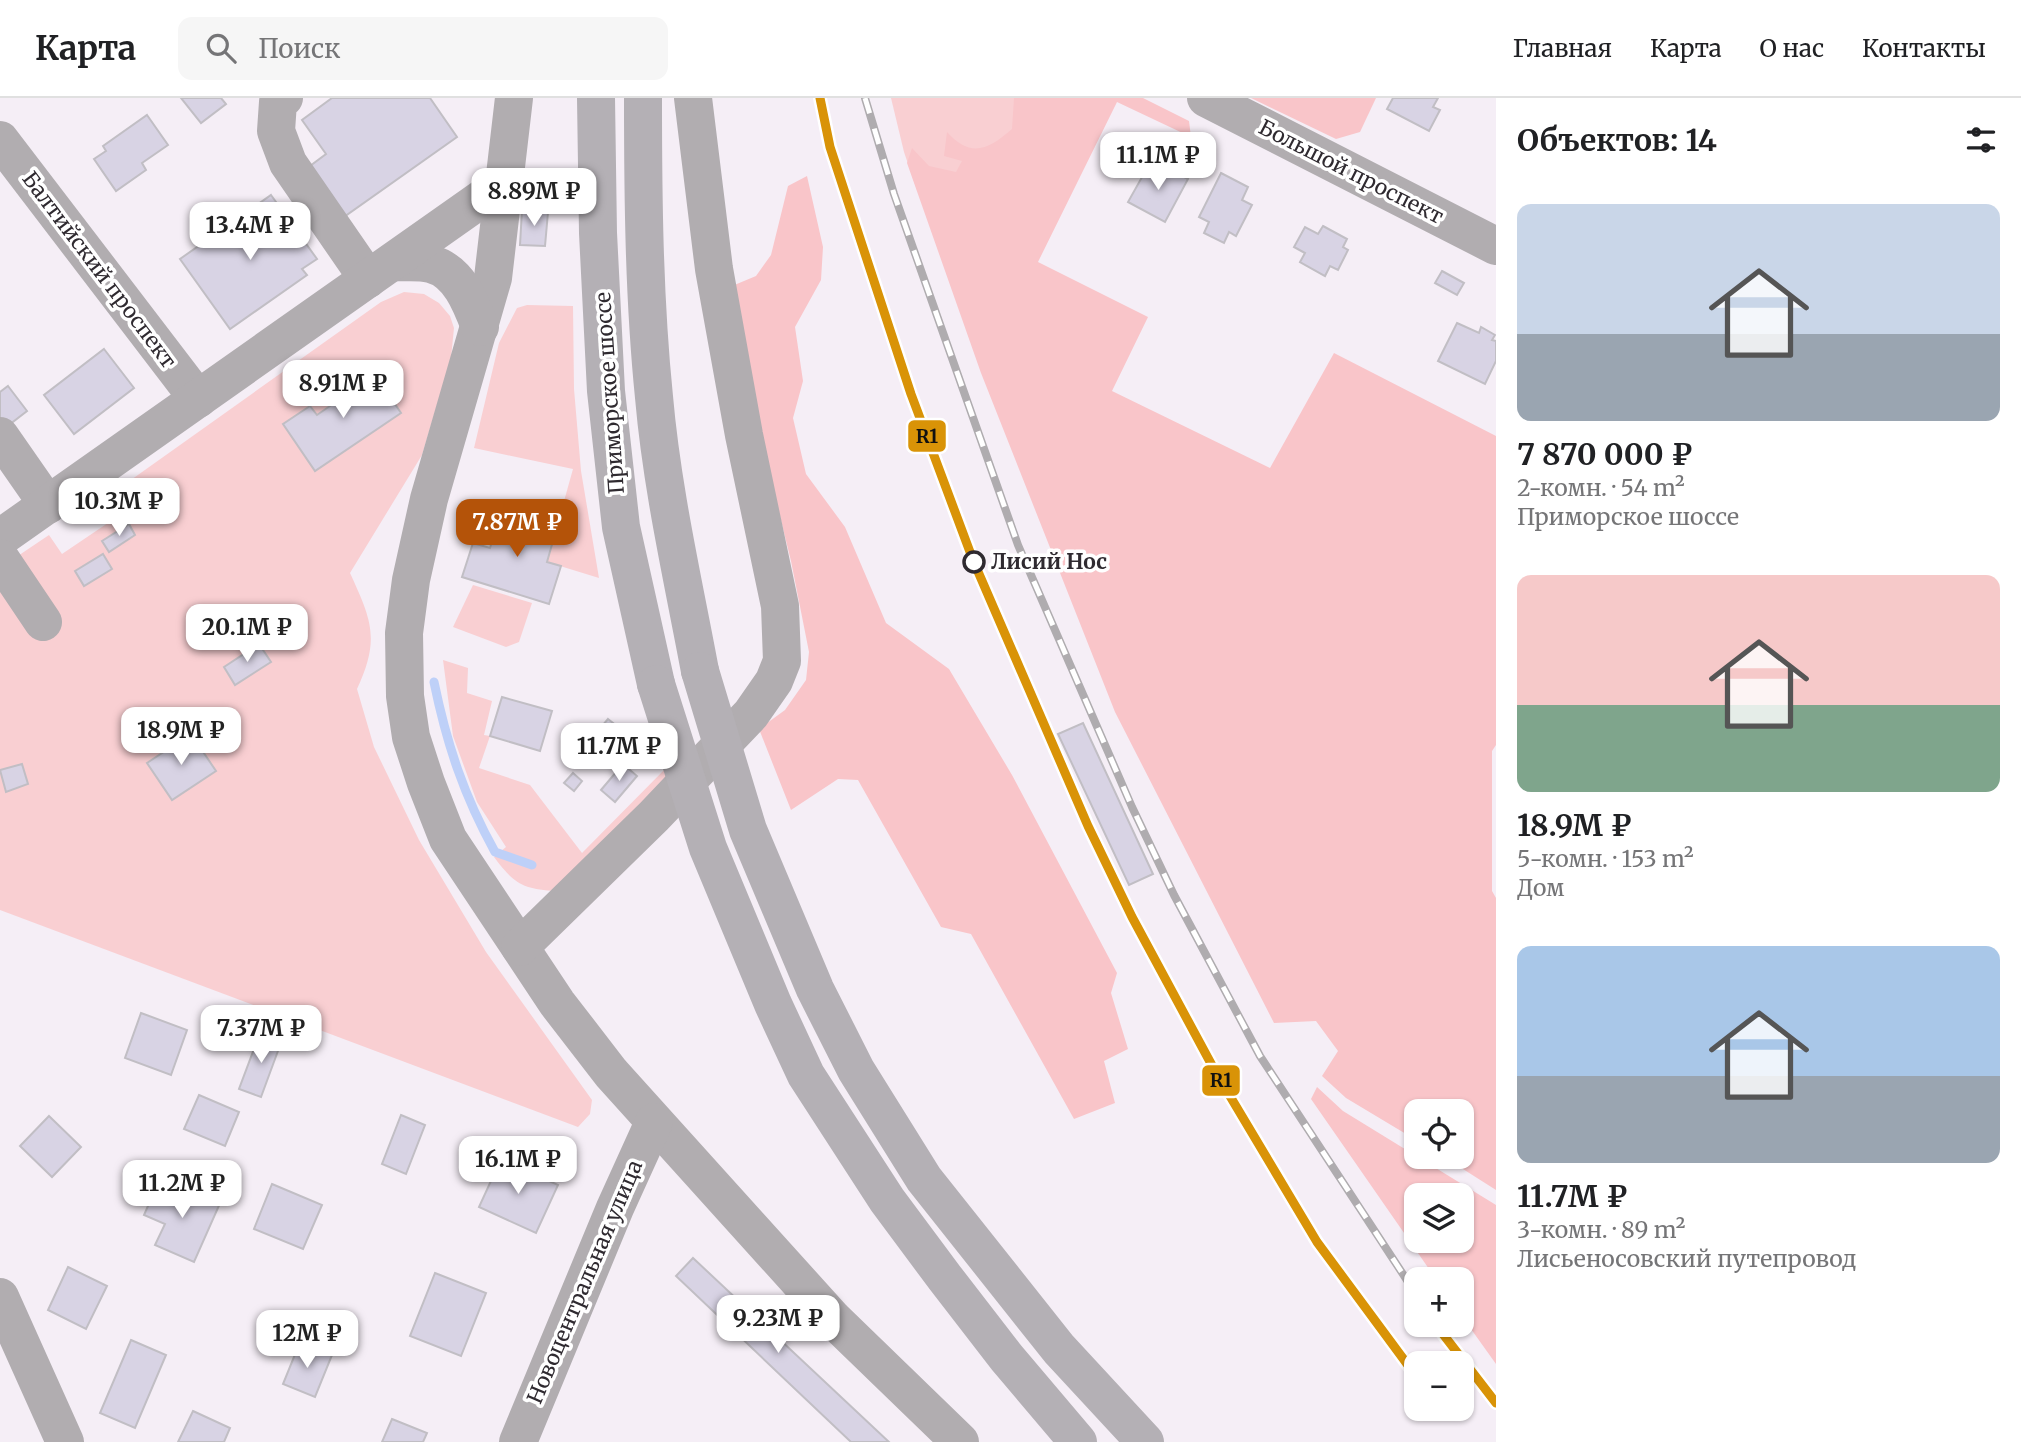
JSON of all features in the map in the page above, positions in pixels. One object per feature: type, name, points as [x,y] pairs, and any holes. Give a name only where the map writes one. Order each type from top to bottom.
[{"type":"main road","name":"Приморское шоссе","points":[[596,98],[598,233],[606,391],[621,527],[656,684],[708,848],[773,1004],[806,1075],[887,1200],[936,1267],[1006,1357],[1078,1442]]},
{"type":"main road","name":"Приморское шоссе","points":[[643,98],[644,231],[654,398],[671,522],[700,671],[748,830],[815,989],[856,1070],[925,1179],[1059,1349],[1145,1442]]},
{"type":"street","points":[[284,98],[278,102],[276,131],[288,163],[380,271]]},
{"type":"street","points":[[514,98],[493,278],[429,499],[411,580],[404,633],[405,696],[411,737],[448,839],[557,1003],[611,1073],[833,1319],[960,1442]]},
{"type":"street","points":[[520,947],[654,816],[751,714],[774,681],[782,661],[780,606],[744,435],[714,269],[693,98]]},
{"type":"street","name":"Большой проспект","points":[[1206,98],[1496,246]]},
{"type":"street","name":"Балтийский проспект","points":[[0,140],[198,399]]},
{"type":"street","points":[[0,538],[504,183]]},
{"type":"street","points":[[380,271],[433,264],[452,276],[469,297],[480,327]]},
{"type":"street","points":[[0,436],[48,505]]},
{"type":"street","points":[[0,558],[43,622]]},
{"type":"street","name":"Новоцентральная улица","points":[[518,1442],[615,1208],[654,1122]]},
{"type":"street","points":[[0,1297],[65,1442]]},
{"type":"shaded area","points":[[891,98],[1040,98],[1009,159],[917,190],[904,152]]},
{"type":"shaded area","points":[[1014,98],[1143,98],[1189,121],[1191,137],[1117,102],[1038,262],[1148,317],[1112,391],[1270,468],[1334,353],[1496,436],[1496,745],[1492,751],[1492,891],[1496,898],[1496,1190],[1463,1169],[1474,1169],[1474,1099],[1404,1099],[1404,1133],[1346,1098],[1322,1076],[1338,1051],[1316,1021],[1274,1023],[1115,712],[981,373],[907,163],[912,148],[929,166],[956,172],[962,161],[944,156],[947,132],[964,146],[980,148],[996,142],[1012,129]]},
{"type":"shaded area","points":[[1251,98],[1376,98],[1360,132],[1336,139]]},
{"type":"shaded area","points":[[807,176],[823,247],[821,280],[795,327],[803,381],[793,418],[806,474],[845,527],[886,623],[949,669],[1012,775],[1117,973],[1111,993],[1128,1049],[1104,1061],[1115,1103],[1074,1119],[971,934],[941,927],[858,780],[838,779],[791,810],[759,729],[785,710],[806,680],[809,652],[791,561],[748,386],[732,286],[756,276],[771,255],[788,186]]},
{"type":"shaded area","points":[[404,292],[424,294],[439,303],[450,316],[454,328],[451,358],[422,455],[350,573],[364,604],[371,643],[369,657],[357,689],[374,747],[419,840],[486,952],[592,1100],[590,1114],[578,1127],[0,910],[0,568],[49,535],[62,554],[133,506],[121,487],[381,302]]},
{"type":"shaded area","points":[[527,305],[573,306],[574,389],[581,471],[599,578],[547,562],[573,469],[474,448],[499,343],[517,308]]},
{"type":"shaded area","points":[[473,585],[532,603],[519,642],[506,647],[453,627]]},
{"type":"shaded area","points":[[443,660],[468,668],[467,693],[492,701],[484,735],[490,736],[479,768],[530,785],[582,853],[668,766],[673,782],[556,891],[535,889],[520,883],[507,873],[494,857],[506,847],[477,802],[453,736]]},
{"type":"shaded area","points":[[1317,1087],[1343,1111],[1404,1148],[1404,1169],[1437,1169],[1460,1183],[1404,1183],[1404,1233],[1311,1099]]},
{"type":"shaded area","points":[[1474,1191],[1496,1205],[1496,1364],[1474,1333],[1474,1267],[1428,1267],[1418,1253],[1474,1253]]},
{"type":"building","points":[[181,98],[221,98],[226,104],[201,123]]},
{"type":"building","points":[[332,98],[430,98],[457,137],[341,219],[306,169],[326,154],[302,120]]},
{"type":"building","points":[[1393,98],[1438,98],[1433,107],[1440,110],[1429,131],[1387,109]]},
{"type":"building","points":[[147,115],[168,145],[142,163],[146,170],[116,191],[94,159],[106,151],[103,146]]},
{"type":"building","points":[[1162,165],[1188,179],[1165,222],[1128,202],[1146,170],[1157,175]]},
{"type":"building","points":[[1221,173],[1248,187],[1242,200],[1252,205],[1236,236],[1229,232],[1224,243],[1204,233],[1209,222],[1199,217]]},
{"type":"building","points":[[271,195],[317,259],[302,269],[307,275],[230,329],[180,259]]},
{"type":"building","points":[[522,210],[548,212],[545,246],[520,245]]},
{"type":"building","points":[[1323,226],[1347,239],[1343,247],[1348,250],[1338,270],[1330,266],[1325,276],[1300,262],[1305,253],[1294,247],[1305,227],[1318,234]]},
{"type":"building","points":[[1442,271],[1464,283],[1457,295],[1435,283]]},
{"type":"building","points":[[1457,323],[1479,333],[1481,327],[1495,335],[1492,340],[1496,341],[1496,361],[1485,384],[1438,361]]},
{"type":"building","points":[[104,349],[134,388],[74,434],[44,395]]},
{"type":"building","points":[[369,366],[401,413],[315,471],[283,424],[310,406],[317,415],[343,397],[337,387]]},
{"type":"building","points":[[8,386],[27,411],[5,428],[0,421],[0,392]]},
{"type":"building","points":[[502,510],[557,527],[547,562],[561,566],[549,604],[462,577],[473,543],[490,548]]},
{"type":"building","points":[[129,524],[135,535],[109,552],[102,541]]},
{"type":"building","points":[[103,554],[112,569],[84,586],[75,571]]},
{"type":"building","points":[[259,644],[271,662],[235,685],[224,667]]},
{"type":"building","points":[[502,697],[552,711],[540,751],[490,736]]},
{"type":"building","points":[[608,719],[623,731],[601,757],[586,745]]},
{"type":"building","points":[[1083,723],[1153,874],[1129,885],[1058,734]]},
{"type":"building","points":[[191,734],[216,771],[172,800],[147,763]]},
{"type":"building","points":[[22,764],[28,784],[6,792],[0,770]]},
{"type":"building","points":[[623,764],[637,776],[615,802],[601,790]]},
{"type":"building","points":[[573,773],[582,781],[574,791],[564,783]]},
{"type":"building","points":[[141,1013],[187,1030],[171,1075],[125,1058]]},
{"type":"building","points":[[260,1033],[282,1040],[261,1097],[239,1089]]},
{"type":"building","points":[[199,1095],[239,1112],[225,1146],[184,1129]]},
{"type":"building","points":[[401,1115],[425,1125],[406,1174],[382,1164]]},
{"type":"building","points":[[49,1116],[81,1147],[52,1177],[20,1146]]},
{"type":"building","points":[[501,1159],[558,1185],[536,1233],[479,1207]]},
{"type":"building","points":[[159,1181],[199,1199],[202,1193],[221,1201],[194,1262],[155,1245],[165,1224],[144,1215]]},
{"type":"building","points":[[272,1184],[322,1205],[303,1249],[254,1229]]},
{"type":"building","points":[[693,1258],[889,1442],[851,1442],[676,1276]]},
{"type":"building","points":[[68,1267],[107,1286],[86,1329],[48,1310]]},
{"type":"building","points":[[435,1273],[486,1293],[461,1356],[410,1336]]},
{"type":"building","points":[[131,1340],[166,1355],[135,1428],[100,1413]]},
{"type":"building","points":[[300,1342],[332,1355],[315,1397],[283,1384]]},
{"type":"building","points":[[193,1411],[230,1428],[224,1442],[178,1442]]},
{"type":"building","points":[[392,1419],[427,1433],[423,1442],[382,1442]]},
{"type":"waterway","points":[[434,682],[458,770],[474,811],[495,852],[532,865]]},
{"type":"railway","points":[[865,98],[894,194],[1018,545],[1132,807],[1174,895],[1260,1056],[1404,1276]]},
{"type":"railway","points":[[1445,1337],[1496,1403]]},
{"type":"transit line","name":"R1","points":[[820,98],[830,147],[911,394],[973,560],[1088,826],[1132,917],[1215,1071],[1317,1242],[1404,1360]]},
{"type":"transit line","name":"R1","points":[[1445,1337],[1496,1403]]},
{"type":"place","name":"Лисий Нос","points":[[974,562]]}]
